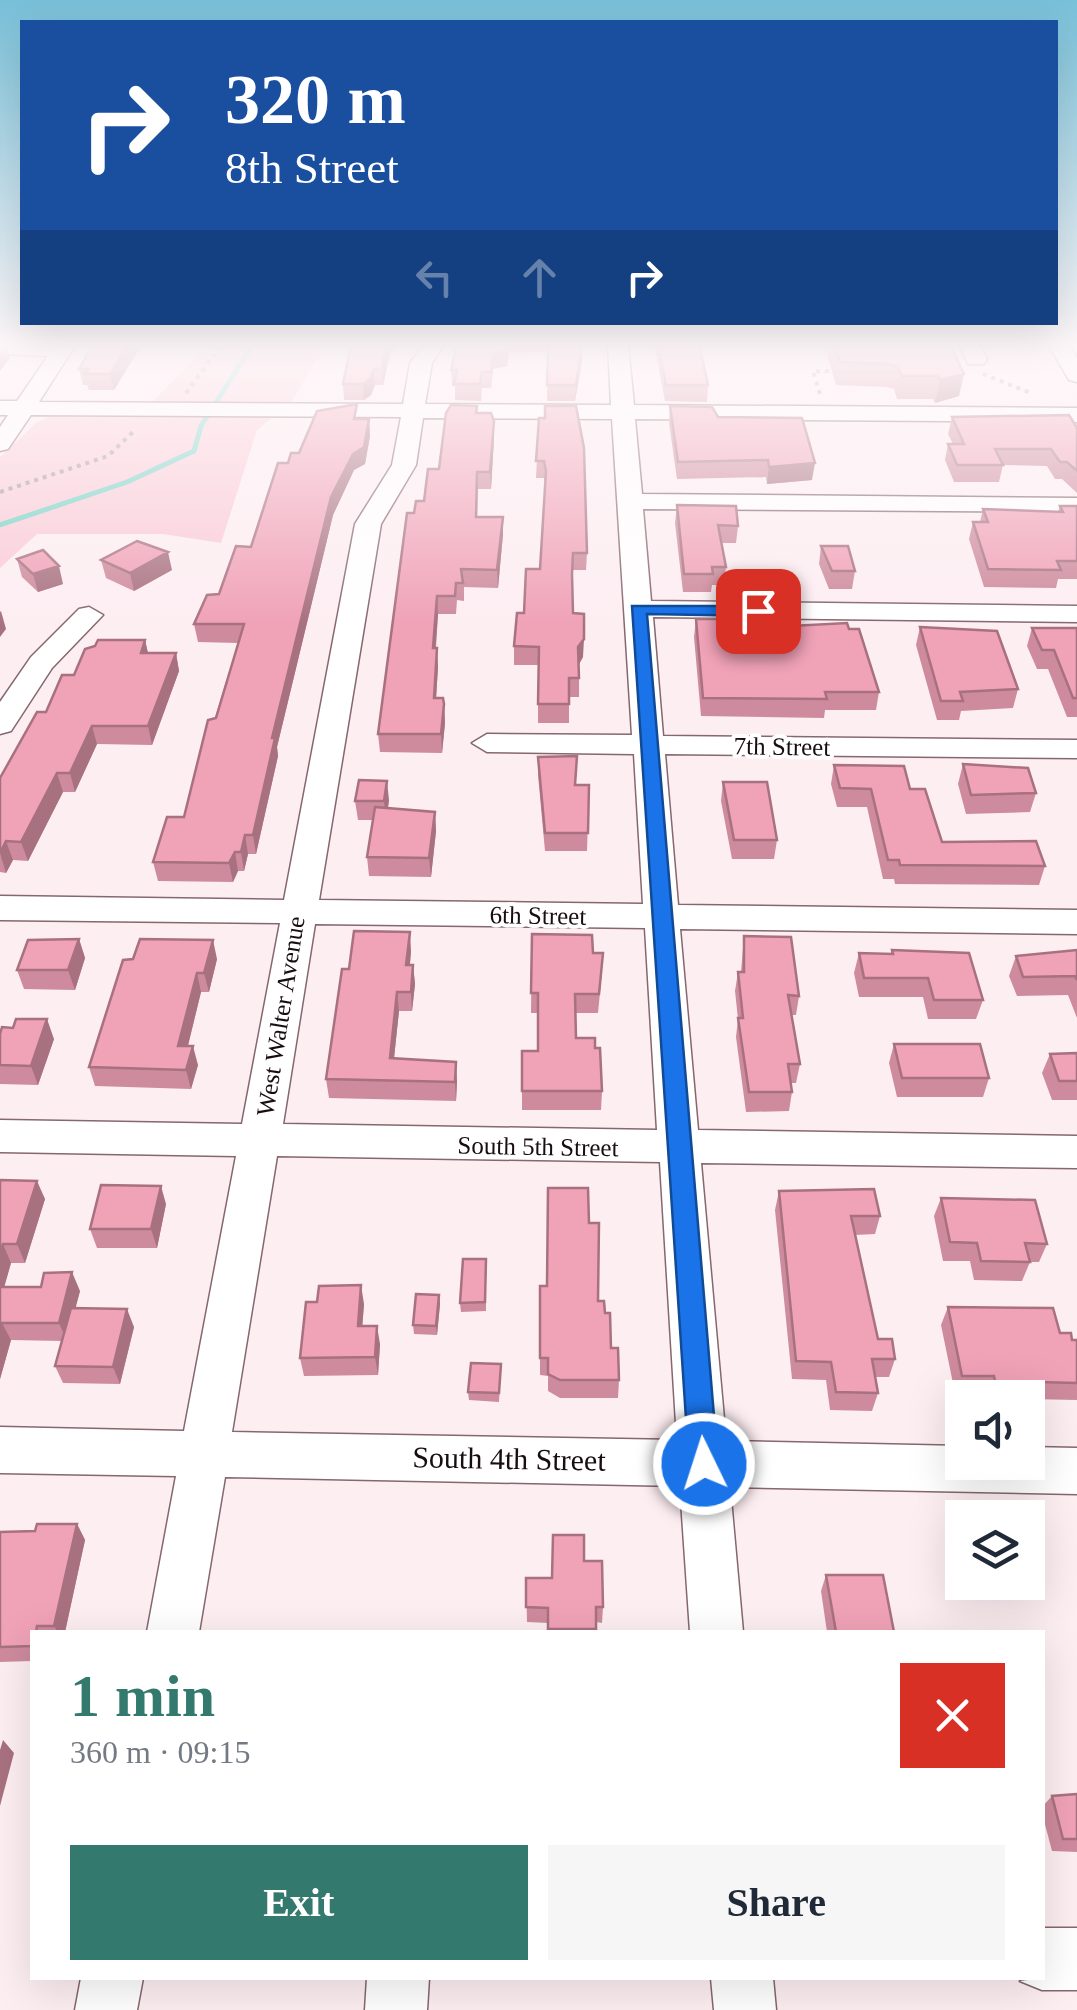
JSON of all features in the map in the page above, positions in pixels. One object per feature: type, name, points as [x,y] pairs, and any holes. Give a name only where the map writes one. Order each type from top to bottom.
[{"type":"street","name":"West Walter Avenue","points":[[173,1630],[368,524],[404,465],[408,438]]},
{"type":"street","points":[[625,438],[716,1630]]},
{"type":"street","points":[[630,501],[1077,505]]},
{"type":"street","points":[[638,609],[1077,614]]},
{"type":"street","points":[[0,725],[41,663],[89,616]]},
{"type":"street","name":"7th Street","points":[[487,744],[1077,749]]},
{"type":"street","name":"6th Street","points":[[0,908],[1077,922]]},
{"type":"street","name":"South 5th Street","points":[[0,1136],[1077,1152]]},
{"type":"street","name":"South 4th Street","points":[[0,1450],[1077,1471]]},
{"type":"street","points":[[1045,1959],[1077,1960]]},
{"type":"street","points":[[106,2010],[112,1980]]},
{"type":"street","points":[[396,2010],[398,1980]]},
{"type":"street","points":[[742,1980],[745,2010]]},
{"type":"path","points":[[0,492],[108,456],[126,438]]},
{"type":"shaded area","points":[[20,438],[255,438],[221,543],[163,534],[37,534],[0,568],[0,457]]},
{"type":"building","points":[[306,438],[366,438],[364,447],[353,454],[331,497],[272,738],[253,835],[245,835],[241,852],[235,852],[229,863],[153,862],[167,817],[184,817],[208,720],[216,718],[244,624],[194,624],[207,595],[219,594],[236,546],[251,547],[278,463],[288,463],[291,453],[299,453]]},
{"type":"building","points":[[443,438],[493,438],[490,472],[477,472],[476,517],[503,517],[497,570],[461,569],[463,583],[456,583],[455,596],[437,596],[434,698],[443,698],[441,734],[378,734],[407,513],[414,513],[416,501],[424,501],[428,469],[439,469]]},
{"type":"building","points":[[538,438],[582,438],[587,553],[573,553],[572,574],[573,613],[584,614],[584,639],[578,647],[579,678],[569,678],[569,704],[538,704],[539,647],[514,646],[517,613],[524,613],[526,569],[540,569],[546,471],[544,461],[536,461]]},
{"type":"building","points":[[675,438],[808,438],[815,463],[769,467],[768,460],[678,462]]},
{"type":"building","points":[[961,438],[1077,438],[1077,471],[1067,462],[1060,462],[1051,449],[995,449],[1003,465],[957,465],[948,444],[964,444]]},
{"type":"building","points":[[677,505],[736,506],[738,526],[718,525],[726,567],[712,567],[713,574],[684,574]]},
{"type":"building","points":[[1060,506],[1077,506],[1077,561],[1057,561],[1061,570],[988,569],[973,522],[988,522],[983,509],[1063,512]]},
{"type":"building","points":[[137,541],[168,552],[130,573],[101,560]]},
{"type":"building","points":[[821,546],[848,546],[855,571],[832,571]]},
{"type":"building","points":[[43,550],[59,566],[33,574],[17,559]]},
{"type":"building","points":[[696,619],[754,619],[755,628],[847,623],[849,629],[859,629],[879,692],[825,692],[827,699],[703,698]]},
{"type":"building","points":[[920,627],[997,631],[1018,689],[960,692],[963,701],[941,701]]},
{"type":"building","points":[[1032,628],[1077,628],[1077,698],[1073,698],[1054,650],[1042,650]]},
{"type":"building","points":[[98,640],[145,640],[141,653],[176,653],[148,726],[92,726],[70,773],[57,773],[21,842],[6,841],[0,853],[0,778],[37,712],[46,712],[62,675],[74,675],[85,649],[95,646]]},
{"type":"building","points":[[577,756],[575,785],[589,785],[588,833],[545,833],[538,757]]},
{"type":"building","points":[[963,764],[1028,768],[1036,793],[971,795]]},
{"type":"building","points":[[834,765],[904,766],[910,789],[925,789],[942,842],[1036,841],[1045,866],[900,865],[899,860],[888,860],[871,789],[840,788]]},
{"type":"building","points":[[359,780],[387,781],[384,801],[355,801]]},
{"type":"building","points":[[723,782],[767,782],[777,840],[734,840]]},
{"type":"building","points":[[375,807],[435,812],[429,858],[367,857]]},
{"type":"building","points":[[354,931],[410,932],[406,965],[413,965],[411,992],[397,992],[390,1058],[456,1062],[455,1082],[326,1079],[342,969],[349,969]]},
{"type":"building","points":[[532,934],[592,935],[593,953],[603,953],[599,994],[575,994],[576,1038],[595,1038],[595,1048],[600,1048],[602,1091],[522,1091],[522,1051],[538,1051],[538,993],[531,993]]},
{"type":"building","points":[[744,936],[791,937],[799,996],[788,995],[800,1064],[788,1064],[792,1092],[749,1092],[738,1018],[743,1018],[738,972],[744,972]]},
{"type":"building","points":[[79,939],[68,970],[17,970],[28,940]]},
{"type":"building","points":[[140,939],[213,940],[204,973],[197,973],[178,1046],[193,1046],[186,1070],[89,1067],[123,960],[133,959]]},
{"type":"building","points":[[892,950],[969,953],[983,1000],[934,1000],[928,978],[864,978],[859,953],[893,954]]},
{"type":"building","points":[[1077,950],[1077,980],[1075,976],[1023,977],[1016,956]]},
{"type":"building","points":[[16,1019],[47,1019],[31,1066],[0,1065],[2,1027],[13,1028]]},
{"type":"building","points":[[894,1044],[980,1044],[989,1078],[902,1078]]},
{"type":"building","points":[[1077,1053],[1077,1081],[1059,1081],[1050,1054]]},
{"type":"building","points":[[0,1180],[37,1181],[17,1244],[3,1244],[0,1254]]},
{"type":"building","points":[[101,1185],[161,1186],[151,1229],[90,1229]]},
{"type":"building","points":[[548,1188],[588,1188],[589,1223],[599,1223],[598,1301],[604,1301],[605,1313],[610,1313],[611,1348],[618,1348],[619,1380],[560,1380],[548,1374],[548,1358],[540,1358],[540,1286],[547,1286]]},
{"type":"building","points":[[874,1189],[880,1216],[851,1216],[878,1339],[892,1339],[895,1359],[872,1359],[878,1393],[836,1392],[831,1362],[796,1361],[779,1191]]},
{"type":"building","points":[[941,1198],[1035,1200],[1047,1244],[1025,1243],[1030,1262],[981,1261],[977,1243],[950,1242]]},
{"type":"building","points":[[463,1259],[486,1259],[485,1302],[460,1303]]},
{"type":"building","points":[[72,1272],[59,1323],[2,1323],[0,1329],[0,1287],[41,1287],[44,1273]]},
{"type":"building","points":[[361,1285],[358,1326],[377,1326],[375,1357],[300,1358],[306,1302],[317,1302],[319,1286]]},
{"type":"building","points":[[416,1294],[439,1295],[436,1326],[413,1325]]},
{"type":"building","points":[[948,1307],[1053,1308],[1060,1333],[1071,1333],[1072,1340],[1077,1340],[1077,1383],[962,1376]]},
{"type":"building","points":[[71,1308],[127,1309],[113,1367],[55,1366]]},
{"type":"building","points":[[471,1363],[501,1364],[499,1393],[468,1392]]},
{"type":"building","points":[[37,1524],[77,1524],[54,1626],[30,1630],[30,1646],[0,1647],[0,1532],[35,1531]]},
{"type":"building","points":[[553,1535],[584,1535],[584,1561],[602,1561],[603,1607],[596,1607],[596,1629],[548,1629],[548,1608],[526,1607],[526,1578],[552,1578]]},
{"type":"building","points":[[826,1575],[883,1575],[894,1630],[836,1630]]},
{"type":"building","points":[[1077,1794],[1077,1839],[1063,1839],[1052,1796]]},
{"type":"waterway","points":[[0,525],[127,482],[194,451],[198,438]]},
{"type":"route","points":[[704,1464],[638,609],[758,611]]}]
